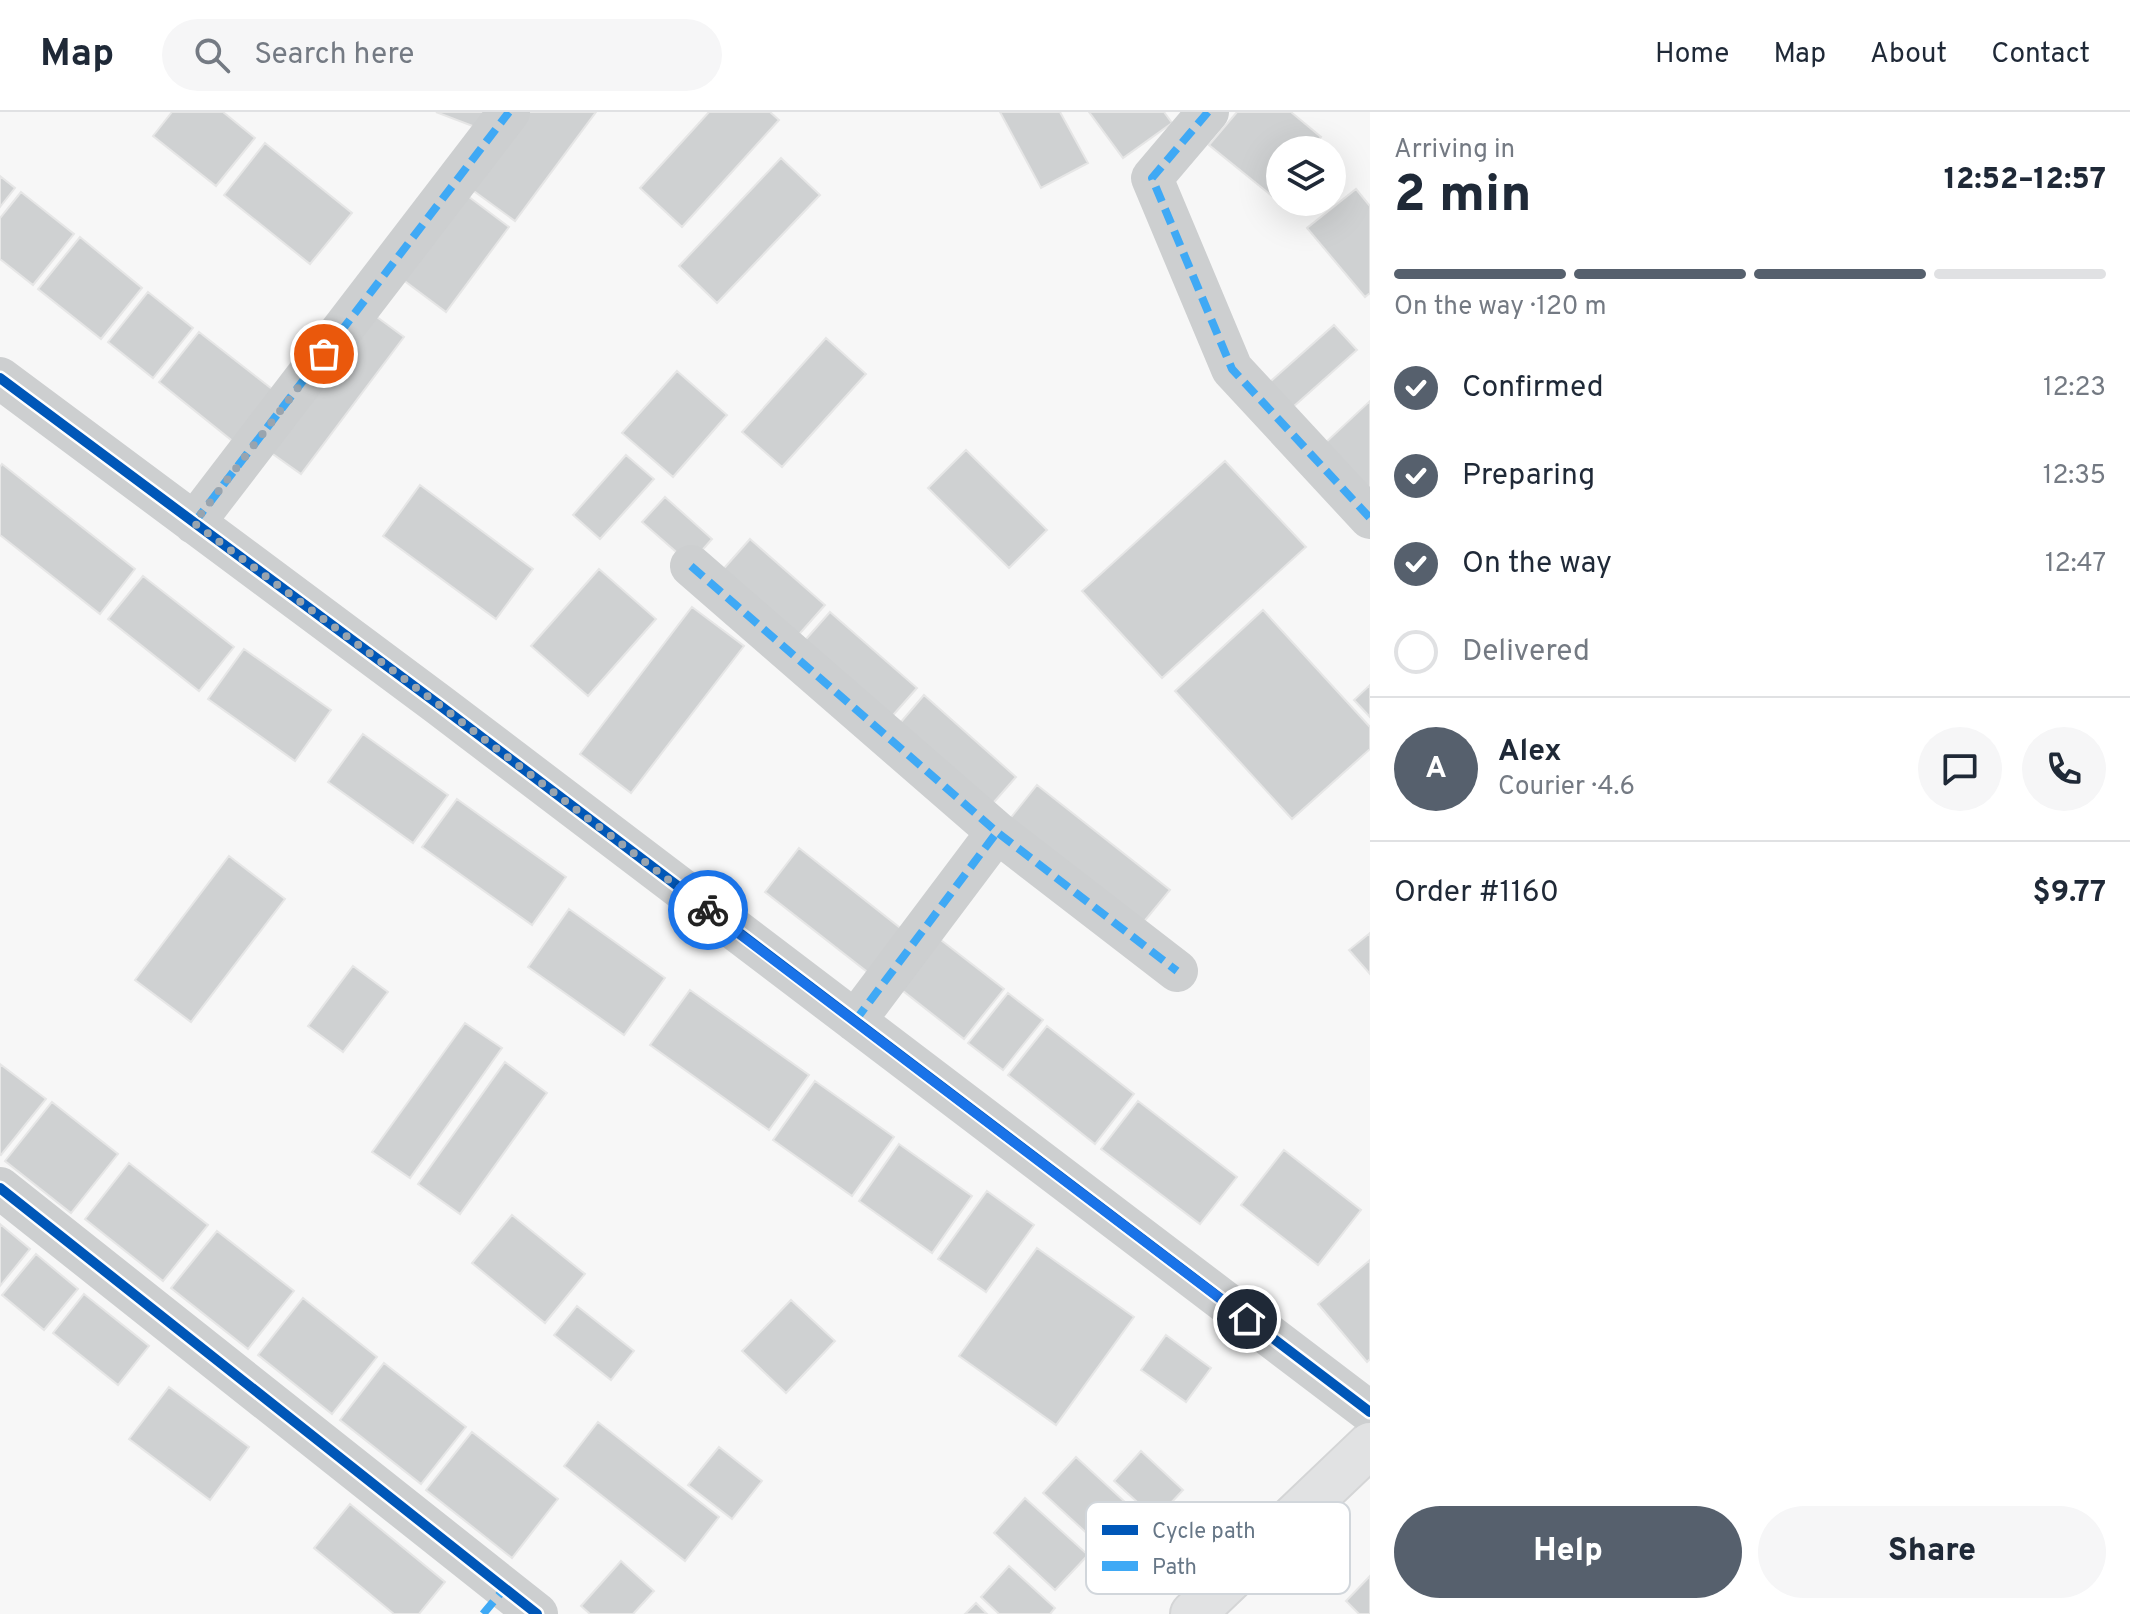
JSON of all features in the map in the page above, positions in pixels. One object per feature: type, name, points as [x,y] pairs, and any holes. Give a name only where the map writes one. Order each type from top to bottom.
[{"type":"main road","points":[[1310,1502],[1370,1445]]},
{"type":"main road","points":[[1193,1614],[1214,1594]]},
{"type":"street","points":[[194,523],[509,112]]},
{"type":"street","points":[[1208,112],[1152,178],[1232,369],[1370,518]]},
{"type":"street","points":[[0,378],[438,704],[1370,1412]]},
{"type":"street","points":[[691,566],[997,832],[1177,971]]},
{"type":"street","points":[[855,1021],[997,832]]},
{"type":"street","points":[[0,1188],[494,1601],[537,1614]]},
{"type":"building","points":[[172,112],[223,112],[255,138],[216,186],[153,136]]},
{"type":"building","points":[[436,112],[504,112],[496,135]]},
{"type":"building","points":[[528,112],[596,112],[515,221],[471,189]]},
{"type":"building","points":[[709,112],[770,112],[779,120],[682,227],[640,188]]},
{"type":"building","points":[[1000,112],[1060,112],[1088,163],[1041,188]]},
{"type":"building","points":[[1089,112],[1164,112],[1172,123],[1123,158]]},
{"type":"building","points":[[1237,112],[1291,112],[1320,136],[1266,136],[1266,191],[1209,145]]},
{"type":"building","points":[[265,143],[352,213],[310,264],[224,195]]},
{"type":"building","points":[[781,158],[820,195],[717,303],[679,266]]},
{"type":"building","points":[[0,176],[15,188],[0,207]]},
{"type":"building","points":[[1356,189],[1370,206],[1370,293],[1365,297],[1307,228],[1322,216],[1346,216],[1346,197]]},
{"type":"building","points":[[21,192],[74,234],[33,285],[0,259],[0,218]]},
{"type":"building","points":[[465,194],[509,227],[446,312],[402,279]]},
{"type":"building","points":[[80,237],[142,288],[101,339],[38,289]]},
{"type":"building","points":[[148,292],[193,328],[153,378],[108,342]]},
{"type":"building","points":[[366,309],[404,337],[301,474],[263,447]]},
{"type":"building","points":[[1334,325],[1357,350],[1284,415],[1262,389]]},
{"type":"building","points":[[199,332],[281,396],[240,447],[159,382]]},
{"type":"building","points":[[826,338],[866,374],[782,467],[742,432]]},
{"type":"building","points":[[677,371],[727,415],[673,477],[622,433]]},
{"type":"building","points":[[1370,401],[1370,494],[1323,445]]},
{"type":"building","points":[[966,450],[1047,530],[1009,568],[928,488]]},
{"type":"building","points":[[626,455],[654,479],[600,539],[573,515]]},
{"type":"building","points":[[1225,461],[1306,547],[1162,678],[1082,591]]},
{"type":"building","points":[[2,464],[135,569],[100,614],[0,535]]},
{"type":"building","points":[[420,485],[533,569],[496,619],[383,536]]},
{"type":"building","points":[[665,497],[712,539],[690,564],[642,522]]},
{"type":"building","points":[[750,539],[825,605],[794,640],[719,574]]},
{"type":"building","points":[[599,569],[656,619],[588,696],[531,646]]},
{"type":"building","points":[[143,576],[234,647],[199,691],[108,619]]},
{"type":"building","points":[[692,607],[744,646],[631,793],[580,754]]},
{"type":"building","points":[[1263,610],[1370,727],[1370,749],[1292,819],[1175,691]]},
{"type":"building","points":[[830,612],[917,688],[886,723],[799,647]]},
{"type":"building","points":[[244,649],[331,710],[295,761],[208,699]]},
{"type":"building","points":[[1370,685],[1370,717],[1354,700]]},
{"type":"building","points":[[924,695],[1016,777],[987,810],[895,729]]},
{"type":"building","points":[[363,734],[448,795],[413,843],[328,782]]},
{"type":"building","points":[[1037,785],[1170,890],[1142,924],[1009,820]]},
{"type":"building","points":[[457,799],[566,877],[532,925],[422,847]]},
{"type":"building","points":[[799,848],[904,931],[870,974],[765,892]]},
{"type":"building","points":[[229,856],[285,899],[191,1022],[135,980]]},
{"type":"building","points":[[569,909],[665,978],[624,1035],[528,967]]},
{"type":"building","points":[[1370,933],[1370,974],[1349,950]]},
{"type":"building","points":[[937,937],[1004,989],[964,1039],[898,987]]},
{"type":"building","points":[[353,966],[388,992],[343,1052],[308,1026]]},
{"type":"building","points":[[690,990],[809,1075],[769,1130],[650,1045]]},
{"type":"building","points":[[1008,993],[1043,1020],[1003,1070],[968,1043]]},
{"type":"building","points":[[465,1023],[502,1048],[410,1178],[372,1152]]},
{"type":"building","points":[[1047,1026],[1134,1094],[1095,1144],[1008,1075]]},
{"type":"building","points":[[505,1062],[547,1093],[460,1214],[418,1184]]},
{"type":"building","points":[[0,1064],[46,1099],[1,1155],[0,1154]]},
{"type":"building","points":[[815,1081],[894,1137],[852,1196],[773,1140]]},
{"type":"building","points":[[1138,1101],[1237,1177],[1200,1224],[1101,1149]]},
{"type":"building","points":[[52,1102],[118,1154],[71,1213],[5,1161]]},
{"type":"building","points":[[899,1144],[972,1196],[932,1253],[859,1201]]},
{"type":"building","points":[[1284,1150],[1361,1210],[1318,1265],[1241,1205]]},
{"type":"building","points":[[129,1163],[208,1225],[163,1281],[85,1219]]},
{"type":"building","points":[[987,1191],[1034,1225],[986,1292],[938,1259]]},
{"type":"building","points":[[512,1215],[585,1274],[545,1323],[472,1263]]},
{"type":"building","points":[[0,1224],[30,1249],[0,1286]]},
{"type":"building","points":[[217,1231],[294,1291],[248,1349],[171,1288]]},
{"type":"building","points":[[1037,1248],[1134,1317],[1056,1425],[959,1356]]},
{"type":"building","points":[[36,1254],[78,1289],[44,1330],[2,1295]]},
{"type":"building","points":[[1370,1260],[1370,1359],[1367,1362],[1318,1304]]},
{"type":"building","points":[[84,1294],[149,1346],[118,1385],[53,1333]]},
{"type":"building","points":[[303,1298],[377,1357],[332,1414],[258,1355]]},
{"type":"building","points":[[791,1300],[835,1341],[786,1393],[742,1351]]},
{"type":"building","points":[[577,1306],[634,1351],[611,1380],[554,1335]]},
{"type":"building","points":[[1166,1335],[1211,1368],[1186,1402],[1141,1370]]},
{"type":"building","points":[[384,1363],[466,1427],[421,1484],[340,1420]]},
{"type":"building","points":[[169,1387],[249,1447],[210,1500],[129,1439]]},
{"type":"building","points":[[598,1422],[719,1517],[685,1561],[564,1466]]},
{"type":"building","points":[[472,1432],[558,1499],[512,1558],[426,1490]]},
{"type":"building","points":[[719,1447],[762,1481],[732,1519],[688,1485]]},
{"type":"building","points":[[1141,1451],[1183,1490],[1172,1502],[1137,1502],[1114,1481]]},
{"type":"building","points":[[1076,1457],[1125,1502],[1086,1502],[1086,1533],[1043,1493]]},
{"type":"building","points":[[1025,1498],[1086,1553],[1086,1557],[1055,1590],[994,1533]]},
{"type":"building","points":[[350,1504],[445,1582],[419,1614],[394,1614],[314,1548]]},
{"type":"building","points":[[621,1561],[654,1591],[633,1614],[590,1614],[581,1606]]},
{"type":"building","points":[[1009,1566],[1055,1608],[1050,1614],[999,1614],[981,1597]]},
{"type":"building","points":[[1370,1576],[1370,1614],[1359,1614],[1346,1601]]},
{"type":"building","points":[[976,1603],[987,1614],[965,1614]]},
{"type":"marked path","points":[[194,523],[509,112]]},
{"type":"marked path","points":[[1208,112],[1152,178],[1232,369],[1370,518]]},
{"type":"marked path","points":[[691,566],[997,832],[1177,971]]},
{"type":"marked path","points":[[855,1021],[997,832]]},
{"type":"marked path","points":[[483,1614],[505,1588]]},
{"type":"cycle path","points":[[0,378],[438,704],[1370,1412]]},
{"type":"cycle path","points":[[0,1188],[537,1614]]},
{"type":"way so far","points":[[324,354],[194,523],[708,910]]},
{"type":"route","points":[[708,910],[1247,1319]]}]
